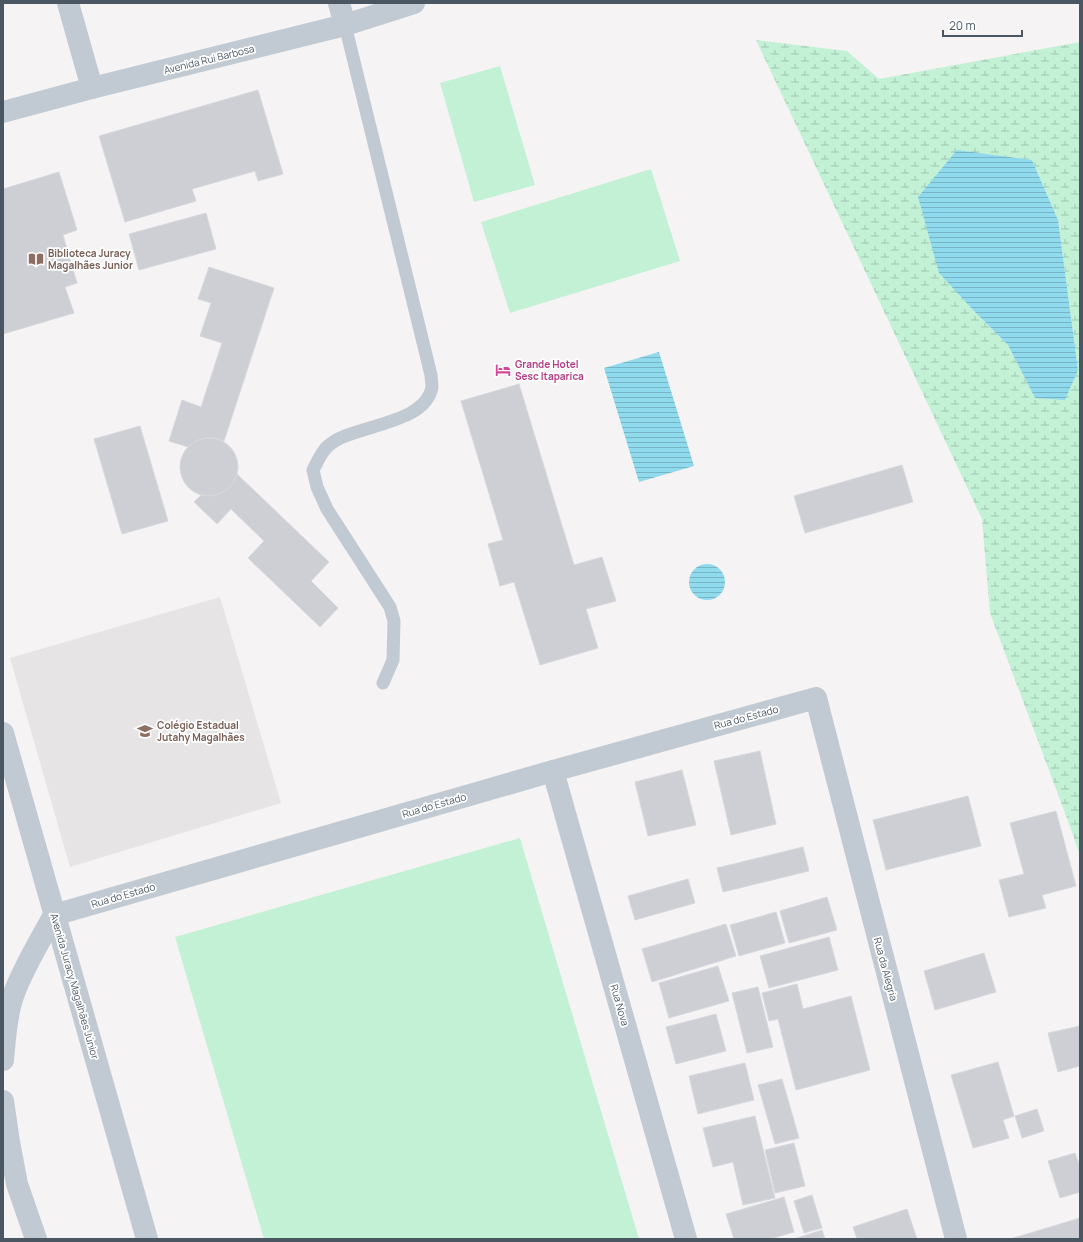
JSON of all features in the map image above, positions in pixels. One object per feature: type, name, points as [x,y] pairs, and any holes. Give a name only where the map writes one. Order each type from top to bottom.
[{"type":"street","points":[[68,3],[92,88]]},
{"type":"street","points":[[339,3],[345,24]]},
{"type":"street","name":"Avenida Rui Barbosa","points":[[3,112],[345,24],[414,3]]},
{"type":"street","name":"Rua do Estado","points":[[54,915],[553,771],[816,698]]},
{"type":"street","name":"Rua da Alegria","points":[[816,698],[956,1239]]},
{"type":"street","name":"Avenida Juracy Magalhães Júnior","points":[[3,732],[147,1239]]},
{"type":"street","name":"Rua Nova","points":[[553,771],[686,1239]]},
{"type":"street","points":[[3,1060],[6,1028],[12,998],[23,972],[54,915]]},
{"type":"street","points":[[3,1101],[17,1184],[36,1239]]},
{"type":"lane","points":[[345,24],[432,386],[426,399],[416,409],[401,418],[339,439],[328,446],[314,470],[317,487],[327,509],[390,607],[394,621],[393,660],[383,684]]},
{"type":"shaded area","name":"Colégio Estadual Jutahy Magalhães","points":[[220,597],[281,803],[70,867],[10,658]]},
{"type":"green space","points":[[756,40],[847,51],[879,79],[1080,42],[1080,855],[990,613],[982,519]],"holes":[[[1032,160],[1058,220],[1078,370],[1035,398],[1008,345],[939,273]]]},
{"type":"green space","points":[[500,66],[535,185],[474,202],[440,83]]},
{"type":"green space","points":[[651,169],[680,261],[510,313],[481,222]]},
{"type":"green space","points":[[520,838],[639,1239],[264,1239],[175,937]]},
{"type":"water","points":[[957,150],[1032,160],[1058,220],[1078,370],[1065,400],[1035,398],[1008,345],[939,273],[918,197]]},
{"type":"water","points":[[659,352],[694,466],[639,482],[604,368]]},
{"type":"water","points":[[711,564],[720,569],[724,575],[724,589],[720,595],[711,600],[703,600],[694,595],[690,589],[689,578],[694,569],[700,565]]},
{"type":"building","points":[[258,90],[283,174],[258,181],[255,171],[192,189],[196,201],[125,222],[99,136]]},
{"type":"building","name":"Biblioteca Juracy Magalhães Junior","points":[[59,172],[77,230],[63,235],[77,283],[65,287],[74,313],[3,334],[3,189]]},
{"type":"building","points":[[206,213],[216,249],[139,270],[129,234]]},
{"type":"building","points":[[209,267],[274,288],[224,441],[215,438],[205,438],[196,441],[188,447],[169,441],[182,400],[201,407],[222,343],[200,336],[211,303],[198,299]]},
{"type":"building","points":[[519,384],[574,565],[602,557],[616,601],[586,609],[598,648],[540,665],[514,582],[500,586],[488,544],[503,540],[461,401]]},
{"type":"building","points":[[140,426],[168,521],[122,534],[94,439]]},
{"type":"building","points":[[209,438],[220,440],[233,451],[236,456],[238,467],[236,478],[225,491],[220,494],[209,496],[198,494],[185,483],[182,478],[180,467],[182,456],[193,443],[198,440]]},
{"type":"building","points":[[902,465],[913,502],[805,533],[794,496]]},
{"type":"building","points":[[237,474],[329,562],[311,581],[338,608],[320,627],[248,558],[264,541],[231,509],[217,524],[194,502],[201,495],[211,496],[220,494],[228,489],[234,482]]},
{"type":"building","points":[[760,751],[776,824],[731,835],[714,761]]},
{"type":"building","points":[[682,770],[696,825],[648,836],[635,782]]},
{"type":"building","points":[[968,796],[981,846],[886,870],[873,820]]},
{"type":"building","points":[[1056,811],[1076,886],[1042,895],[1046,908],[1009,917],[999,880],[1024,874],[1010,823]]},
{"type":"building","points":[[803,847],[809,871],[723,892],[717,868]]},
{"type":"building","points":[[688,879],[695,903],[635,920],[628,896]]},
{"type":"building","points":[[827,897],[837,930],[789,943],[780,911]]},
{"type":"building","points":[[776,912],[785,943],[739,956],[730,925]]},
{"type":"building","points":[[726,924],[736,956],[652,982],[642,949]]},
{"type":"building","points":[[829,937],[838,970],[769,988],[760,956]]},
{"type":"building","points":[[984,953],[996,992],[935,1010],[924,971]]},
{"type":"building","points":[[718,966],[729,1001],[669,1018],[659,983]]},
{"type":"building","points":[[797,984],[803,1009],[851,996],[870,1070],[796,1090],[778,1019],[769,1021],[762,993]]},
{"type":"building","points":[[758,987],[773,1047],[747,1053],[732,993]]},
{"type":"building","points":[[716,1014],[726,1051],[676,1064],[666,1027]]},
{"type":"building","points":[[1080,1026],[1080,1066],[1058,1072],[1048,1033]]},
{"type":"building","points":[[998,1062],[1014,1116],[1003,1120],[1009,1138],[973,1148],[951,1075]]},
{"type":"building","points":[[745,1063],[754,1100],[698,1114],[689,1076]]},
{"type":"building","points":[[782,1079],[799,1138],[775,1144],[758,1085]]},
{"type":"building","points":[[1037,1109],[1044,1131],[1022,1138],[1015,1116]]},
{"type":"building","points":[[755,1116],[775,1198],[743,1205],[733,1162],[713,1167],[703,1128]]},
{"type":"building","points":[[794,1143],[805,1186],[775,1193],[765,1150]]},
{"type":"building","points":[[1075,1153],[1080,1167],[1080,1192],[1060,1198],[1048,1161]]},
{"type":"building","points":[[812,1195],[822,1228],[804,1233],[794,1201]]},
{"type":"building","points":[[784,1197],[794,1232],[770,1239],[734,1239],[726,1214]]},
{"type":"building","points":[[907,1209],[917,1239],[857,1239],[853,1227]]},
{"type":"building","points":[[1080,1218],[1080,1239],[1010,1239]]},
{"type":"building","points":[[822,1230],[825,1239],[794,1239]]},
{"type":"place","name":"Biblioteca Juracy Magalhães Junior","points":[[36,259]]},
{"type":"place","name":"Grande Hotel Sesc Itaparica","points":[[503,370]]},
{"type":"place","name":"Colégio Estadual Jutahy Magalhães","points":[[145,731]]}]
